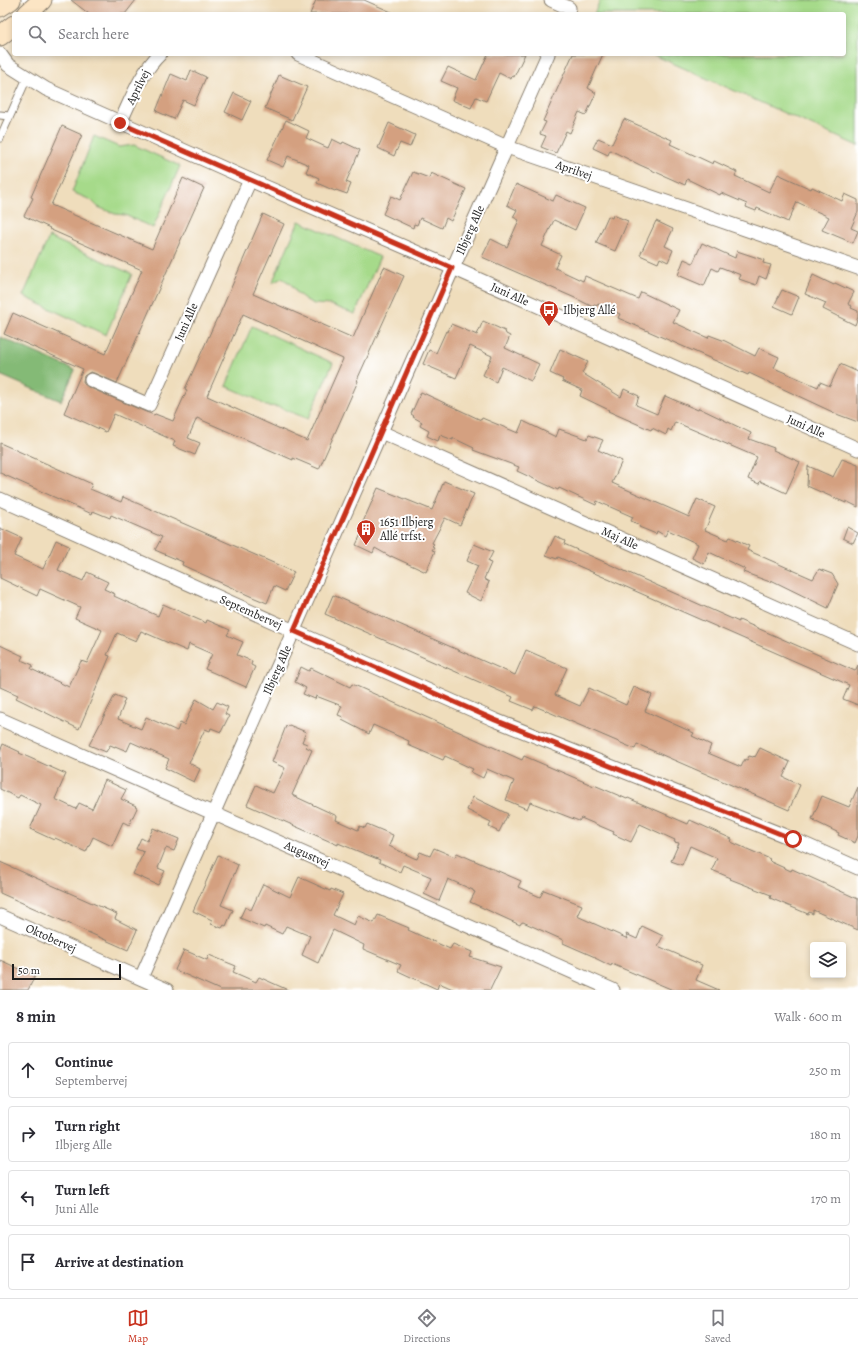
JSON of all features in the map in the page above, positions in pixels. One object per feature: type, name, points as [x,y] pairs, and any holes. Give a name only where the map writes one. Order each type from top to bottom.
[{"type":"street","points":[[0,7],[11,0]]},
{"type":"street","points":[[29,12],[42,0]]},
{"type":"street","points":[[552,0],[569,7]]},
{"type":"street","points":[[0,36],[12,27]]},
{"type":"street","name":"Juni Alle","points":[[0,54],[8,65],[46,89],[858,449]]},
{"type":"street","name":"Aprilvej","points":[[120,123],[142,78],[150,64],[158,56]]},
{"type":"street","name":"Aprilvej","points":[[302,56],[507,147],[858,268]]},
{"type":"street","name":"Ilbjerg Alle","points":[[141,978],[452,268],[547,56]]},
{"type":"street","name":"Juni Alle","points":[[91,380],[149,405],[250,180]]},
{"type":"street","name":"Maj Alle","points":[[381,432],[858,644]]},
{"type":"street","name":"Septembervej","points":[[0,499],[495,720],[793,839],[858,868]]},
{"type":"street","name":"Augustvej","points":[[0,719],[613,990]]},
{"type":"street","name":"Oktobervej","points":[[0,916],[168,990]]},
{"type":"lane","points":[[0,138],[9,116],[18,101],[27,78]]},
{"type":"lane","points":[[0,115],[9,116]]},
{"type":"green space","points":[[600,0],[858,0],[858,146],[656,56],[846,56],[846,12],[595,12]]},
{"type":"green space","points":[[94,136],[119,147],[134,145],[180,166],[153,228],[125,215],[115,214],[98,207],[91,200],[72,192]]},
{"type":"green space","points":[[299,221],[380,257],[355,314],[331,305],[314,304],[297,293],[291,284],[282,278],[272,283]]},
{"type":"green space","points":[[49,237],[132,274],[106,335],[23,296]]},
{"type":"green space","points":[[252,326],[333,363],[308,419],[279,407],[266,406],[256,399],[226,386]]},
{"type":"green space","points":[[0,337],[75,370],[61,401],[0,375]]},
{"type":"building","points":[[71,0],[136,0],[127,12],[86,12]]},
{"type":"building","points":[[316,0],[364,0],[391,12],[311,12]]},
{"type":"building","points":[[487,56],[524,56],[514,77],[512,76],[511,79],[499,73],[486,101],[476,97],[471,108],[452,100],[457,88],[441,81],[448,67],[476,80]]},
{"type":"building","points":[[572,56],[602,56],[588,88],[596,93],[586,115],[579,112],[570,133],[566,131],[556,153],[541,147],[546,136],[540,134],[546,122],[543,121]]},
{"type":"building","points":[[191,70],[206,77],[194,105],[183,100],[174,119],[156,111],[171,74],[187,81]]},
{"type":"building","points":[[279,75],[307,87],[292,120],[265,108]]},
{"type":"building","points":[[234,93],[251,101],[242,120],[225,112]]},
{"type":"building","points":[[624,119],[672,140],[670,144],[713,164],[714,161],[737,172],[735,176],[769,192],[778,174],[811,189],[812,187],[842,201],[845,194],[858,200],[858,212],[851,228],[858,231],[853,243],[822,230],[829,217],[797,202],[788,222],[757,208],[756,211],[746,207],[747,204],[721,193],[720,195],[687,179],[685,185],[610,150],[608,155],[593,148],[598,138],[612,144]]},
{"type":"building","points":[[286,120],[309,131],[306,138],[328,148],[332,139],[342,144],[343,142],[360,150],[346,182],[351,184],[347,194],[336,190],[335,191],[317,183],[319,178],[306,172],[309,165],[288,156],[283,167],[267,160]]},
{"type":"building","points":[[389,123],[415,135],[410,147],[400,143],[394,156],[378,148]]},
{"type":"building","points":[[62,126],[82,135],[51,205],[152,249],[183,178],[204,188],[117,383],[90,372],[84,376],[83,381],[88,387],[146,412],[173,421],[187,390],[185,389],[218,318],[263,214],[284,224],[253,294],[353,338],[384,267],[404,276],[319,469],[293,458],[293,460],[197,418],[188,438],[200,443],[195,455],[173,446],[175,441],[114,414],[106,432],[64,413],[83,369],[4,334],[13,313],[105,354],[142,270],[49,229],[50,228],[24,216],[33,198],[31,197]],"holes":[[[243,314],[343,359],[307,441],[207,396]]]},
{"type":"building","points":[[413,172],[429,178],[431,173],[466,189],[451,221],[446,218],[442,228],[420,218],[417,225],[414,224],[413,228],[383,214],[391,196],[400,200]]},
{"type":"building","points":[[516,184],[553,201],[556,195],[585,208],[575,230],[554,220],[542,246],[561,255],[555,268],[583,281],[585,276],[638,299],[641,292],[679,310],[673,322],[708,338],[709,335],[725,341],[755,356],[759,348],[779,357],[774,368],[818,387],[820,382],[830,386],[840,364],[858,372],[858,422],[839,415],[749,373],[748,375],[618,318],[620,314],[598,304],[597,306],[594,305],[593,307],[482,257],[491,239],[507,247],[519,220],[513,217],[517,210],[507,205]]},
{"type":"building","points":[[613,215],[628,221],[615,251],[596,243],[608,216],[612,218]]},
{"type":"building","points":[[656,221],[673,229],[665,246],[673,250],[668,262],[660,258],[658,263],[640,255]]},
{"type":"building","points":[[702,243],[735,258],[737,251],[764,260],[763,263],[771,265],[766,279],[759,276],[756,285],[739,279],[741,275],[720,267],[718,271],[712,268],[704,286],[678,275],[684,259],[693,263]]},
{"type":"building","points":[[813,275],[854,292],[848,304],[852,306],[851,308],[858,311],[858,317],[855,325],[823,309],[826,303],[805,294]]},
{"type":"building","points":[[782,290],[799,297],[792,314],[774,306]]},
{"type":"building","points":[[483,321],[505,331],[506,334],[510,336],[505,348],[539,364],[531,381],[502,367],[496,382],[483,375],[492,356],[470,346],[456,378],[423,364],[429,350],[436,353],[446,331],[448,332],[451,324],[477,335]]},
{"type":"building","points":[[560,349],[588,362],[582,373],[621,397],[624,389],[639,396],[636,405],[657,414],[665,396],[698,410],[699,408],[751,433],[749,439],[774,448],[773,450],[800,462],[786,493],[760,481],[759,484],[748,479],[757,457],[675,422],[671,431],[668,429],[666,435],[652,428],[651,430],[608,411],[609,410],[580,396],[582,390],[562,381],[563,379],[550,373]]},
{"type":"building","points":[[421,392],[481,420],[482,418],[518,433],[523,421],[556,437],[559,429],[587,439],[589,435],[603,440],[598,450],[622,461],[612,483],[689,517],[697,499],[715,507],[705,530],[728,540],[730,537],[749,546],[747,550],[813,579],[819,569],[832,574],[838,584],[828,608],[771,580],[770,582],[743,572],[745,569],[709,552],[704,564],[692,558],[698,544],[668,530],[665,536],[657,531],[656,534],[639,527],[640,525],[631,521],[633,517],[597,501],[596,505],[559,488],[558,490],[517,471],[519,467],[473,450],[474,448],[453,438],[453,440],[440,435],[438,441],[427,436],[429,431],[420,426],[422,422],[413,417],[414,416],[411,414]]},
{"type":"building","points":[[0,443],[92,484],[90,489],[121,502],[123,497],[294,572],[285,591],[274,586],[267,603],[250,596],[182,565],[183,562],[155,550],[162,537],[111,515],[110,518],[93,511],[92,514],[0,473]]},
{"type":"building","points":[[842,459],[858,465],[858,507],[807,486],[808,466],[833,477]]},
{"type":"building","points":[[444,481],[474,494],[460,525],[445,518],[432,543],[434,544],[432,546],[434,547],[432,550],[435,551],[426,572],[391,557],[375,548],[373,553],[356,545],[362,532],[359,531],[378,488],[432,510]]},
{"type":"building","points":[[847,527],[858,533],[853,543],[843,538]]},
{"type":"building","points":[[0,528],[22,538],[14,556],[43,569],[56,540],[69,546],[58,570],[83,581],[87,572],[108,582],[104,589],[115,594],[114,596],[158,616],[163,604],[206,623],[207,620],[230,630],[227,635],[243,642],[237,655],[252,661],[251,665],[255,667],[246,687],[205,669],[212,654],[189,644],[187,651],[141,631],[136,641],[117,633],[107,655],[110,656],[79,729],[16,698],[18,695],[0,687],[0,645],[23,656],[21,660],[33,665],[31,669],[69,687],[81,661],[87,663],[102,630],[75,618],[80,607],[40,589],[37,596],[0,578]]},
{"type":"building","points":[[555,536],[565,541],[564,544],[739,622],[739,620],[855,671],[858,665],[858,705],[843,699],[849,685],[558,557],[557,559],[546,555]]},
{"type":"building","points":[[474,544],[493,552],[488,562],[491,563],[484,579],[489,582],[481,601],[465,593],[478,566],[467,561]]},
{"type":"building","points":[[333,595],[515,675],[526,650],[567,668],[555,695],[580,706],[589,688],[626,705],[634,687],[652,695],[645,711],[694,733],[692,736],[711,745],[708,753],[741,767],[745,759],[747,760],[749,756],[755,757],[760,748],[790,762],[783,777],[800,785],[789,810],[637,744],[635,749],[535,706],[533,710],[511,701],[513,697],[325,614]]},
{"type":"building","points":[[301,667],[309,671],[311,668],[350,687],[352,684],[522,760],[524,756],[688,824],[690,820],[732,839],[731,842],[770,859],[769,860],[771,862],[791,871],[792,869],[858,899],[858,930],[813,910],[813,914],[809,912],[808,914],[770,898],[771,895],[730,879],[731,878],[712,870],[717,858],[690,846],[682,865],[671,861],[679,843],[674,842],[675,840],[640,824],[631,842],[613,834],[614,832],[581,818],[579,821],[530,802],[527,809],[506,800],[514,781],[487,769],[483,778],[471,772],[473,769],[445,756],[443,760],[408,745],[409,741],[373,725],[369,734],[342,720],[343,717],[338,715],[342,706],[316,696],[315,699],[303,694],[306,688],[295,682]]},
{"type":"building","points":[[115,695],[125,699],[118,719],[141,729],[146,717],[177,731],[180,723],[184,725],[196,699],[213,709],[217,702],[228,707],[225,714],[229,716],[221,732],[211,728],[210,731],[205,729],[189,763],[200,769],[194,782],[165,768],[169,759],[131,742],[127,751],[110,745],[106,752],[89,745]]},
{"type":"building","points":[[289,725],[306,732],[302,742],[307,744],[306,747],[312,750],[292,795],[337,816],[336,820],[358,830],[360,826],[365,828],[367,824],[393,835],[389,846],[414,858],[417,859],[420,852],[430,856],[434,848],[455,857],[457,853],[521,881],[518,887],[540,897],[544,890],[582,905],[577,916],[628,939],[626,934],[637,939],[642,926],[663,936],[658,946],[702,965],[696,980],[719,990],[673,990],[612,964],[611,966],[595,957],[563,943],[563,940],[523,922],[520,925],[470,902],[475,892],[448,879],[439,901],[424,894],[431,877],[403,865],[400,872],[379,862],[380,860],[338,843],[338,845],[247,805],[256,785],[273,793],[285,768],[272,762],[286,726],[288,727]]},
{"type":"building","points":[[3,744],[20,752],[19,753],[66,774],[55,799],[76,809],[79,803],[92,809],[105,780],[126,790],[121,799],[136,806],[135,807],[137,808],[129,825],[123,822],[112,846],[93,837],[86,852],[30,829],[41,805],[20,795],[18,798],[0,789],[0,751]]},
{"type":"building","points":[[858,787],[858,836],[855,843],[838,835],[839,833],[812,819],[822,796],[849,807]]},
{"type":"building","points":[[473,797],[508,814],[499,832],[489,827],[491,822],[467,810]]},
{"type":"building","points":[[153,828],[179,839],[174,851],[166,848],[158,868],[165,871],[158,885],[133,874],[144,852],[136,849],[141,838],[147,841]]},
{"type":"building","points":[[218,855],[238,865],[221,905],[233,910],[226,926],[224,925],[222,928],[211,924],[212,920],[193,911]]},
{"type":"building","points":[[0,862],[117,914],[115,919],[137,930],[128,950],[0,893]]},
{"type":"building","points":[[299,877],[330,891],[331,889],[343,894],[333,915],[354,925],[358,916],[374,923],[378,915],[409,928],[408,930],[450,949],[453,944],[472,952],[470,957],[501,967],[490,990],[455,990],[439,983],[437,989],[398,971],[401,965],[363,949],[364,945],[333,930],[318,963],[302,955],[310,936],[286,926],[282,934],[265,926],[264,928],[240,918],[245,907],[251,910],[263,884],[290,897]]},
{"type":"building","points":[[184,950],[207,960],[209,955],[236,966],[233,972],[256,982],[259,977],[288,990],[220,990],[175,970]]},
{"type":"building","points":[[0,960],[35,976],[28,990],[0,990]]},
{"type":"place","name":"Ilbjerg Allé","points":[[549,327]]},
{"type":"place","name":"1651 Ilbjerg Allé trfst.","points":[[366,546]]},
{"type":"route","points":[[120,123],[452,268],[294,631],[495,720],[793,839]]}]
